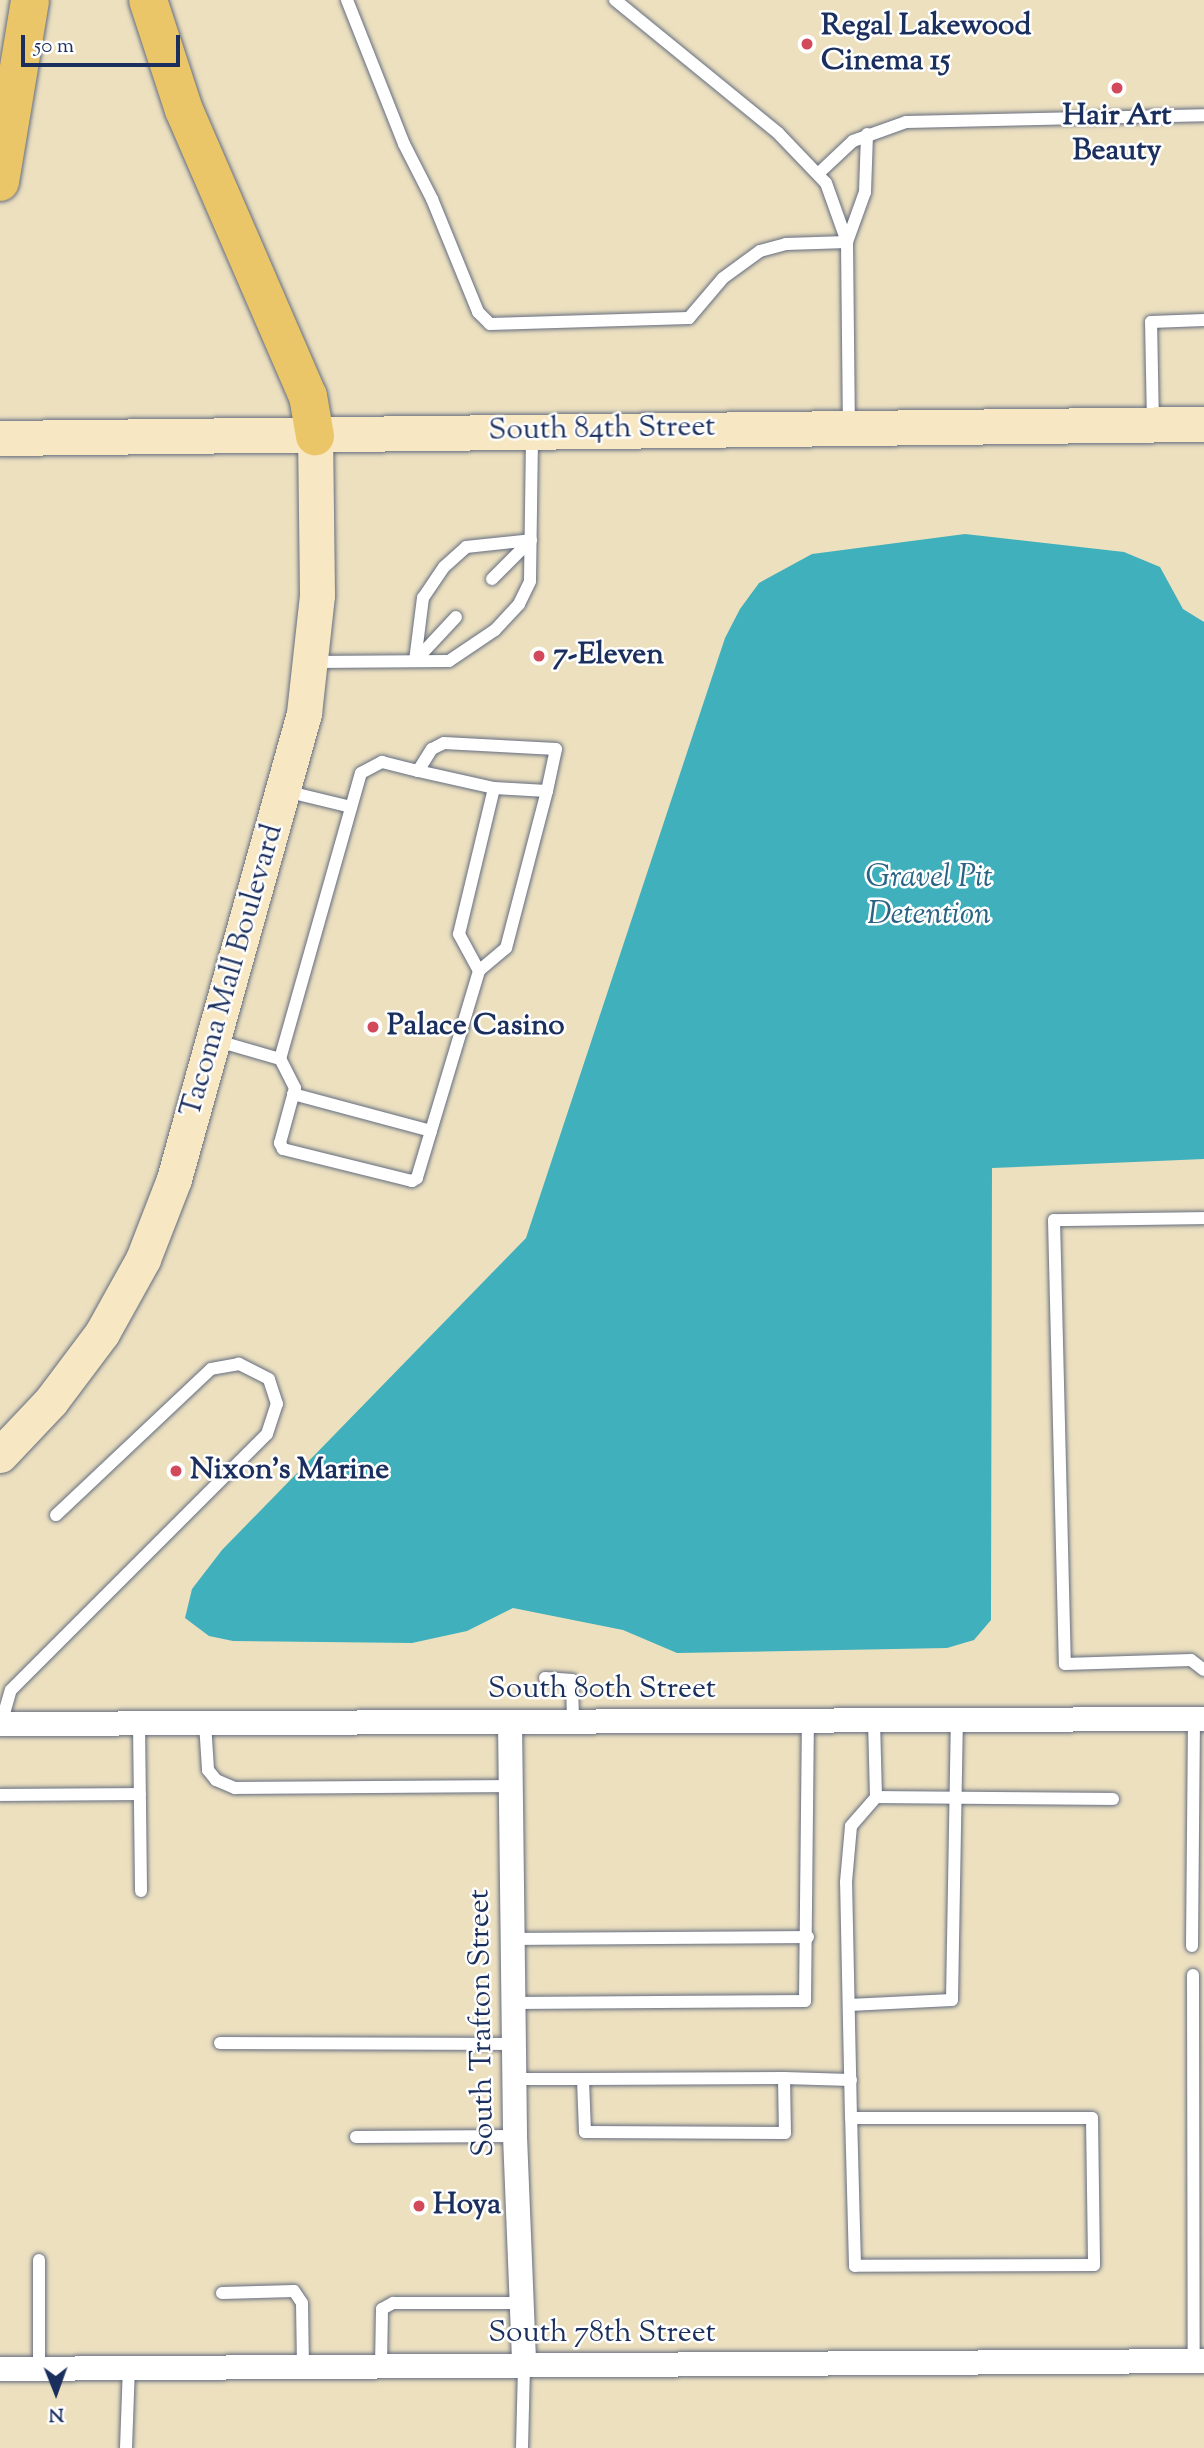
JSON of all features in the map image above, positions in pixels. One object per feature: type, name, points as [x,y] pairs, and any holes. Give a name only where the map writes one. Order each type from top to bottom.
[{"type":"highway","points":[[0,182],[30,0]]},
{"type":"highway","points":[[148,0],[184,110],[308,396],[315,436]]},
{"type":"main road","name":"South 84th Street","points":[[0,438],[315,436],[849,425],[1204,424]]},
{"type":"main road","name":"Tacoma Mall Boulevard","points":[[0,1455],[78,1368],[133,1278],[174,1179],[284,791],[312,663],[317,595],[315,436]]},
{"type":"street","name":"South 80th Street","points":[[1,1724],[1199,1719]]},
{"type":"street","name":"South Trafton Street","points":[[510,1722],[515,2136],[524,2302],[524,2365]]},
{"type":"street","name":"South 78th Street","points":[[0,2369],[1199,2361]]},
{"type":"lane","points":[[347,0],[404,144],[432,199],[478,312],[490,324],[689,318],[730,271],[760,251],[786,244],[848,242]]},
{"type":"lane","points":[[614,0],[764,121],[820,172],[836,202],[848,242],[849,425]]},
{"type":"lane","points":[[820,172],[867,134],[918,121],[1204,115]]},
{"type":"lane","points":[[848,242],[865,192],[867,134]]},
{"type":"lane","points":[[1153,424],[1151,322],[1204,320]]},
{"type":"lane","points":[[312,663],[449,661],[495,630],[519,604],[530,581],[532,431]]},
{"type":"lane","points":[[492,579],[531,540]]},
{"type":"lane","points":[[415,661],[422,598],[444,567],[466,547],[531,540]]},
{"type":"lane","points":[[415,661],[456,617]]},
{"type":"lane","points":[[418,771],[432,750],[444,743],[556,750],[547,791],[506,948],[479,971],[418,1178],[412,1181],[283,1149],[279,1143],[295,1088],[280,1059],[361,773],[382,762],[418,771],[494,788],[547,791]]},
{"type":"lane","points":[[479,971],[459,934],[494,788]]},
{"type":"lane","points":[[284,791],[351,807]]},
{"type":"lane","points":[[213,1040],[280,1059]]},
{"type":"lane","points":[[293,1094],[431,1131]]},
{"type":"lane","points":[[1204,1218],[1054,1220],[1065,1664],[1191,1660],[1204,1670]]},
{"type":"lane","points":[[1,1724],[11,1690],[267,1434],[277,1404],[269,1379],[239,1364],[211,1369],[56,1515]]},
{"type":"lane","points":[[545,1678],[572,1680],[573,1722]]},
{"type":"lane","points":[[513,2003],[805,2001],[808,1937],[808,1719]]},
{"type":"lane","points":[[851,2118],[1092,2118],[1094,2265],[855,2266],[851,2118],[846,1882],[851,1826],[876,1797],[874,1719]]},
{"type":"lane","points":[[849,2004],[952,2000],[958,1797],[957,1719]]},
{"type":"lane","points":[[1192,1946],[1199,1789],[1199,1719]]},
{"type":"lane","points":[[205,1723],[208,1770],[216,1780],[235,1788],[510,1786]]},
{"type":"lane","points":[[139,1724],[141,1891]]},
{"type":"lane","points":[[0,1795],[140,1794]]},
{"type":"lane","points":[[876,1797],[1113,1799]]},
{"type":"lane","points":[[512,1939],[808,1937]]},
{"type":"lane","points":[[1194,1975],[1199,2361]]},
{"type":"lane","points":[[220,2043],[514,2044]]},
{"type":"lane","points":[[583,2079],[584,2132],[635,2134],[785,2133],[784,2078]]},
{"type":"lane","points":[[514,2079],[851,2080]]},
{"type":"lane","points":[[356,2137],[515,2136]]},
{"type":"lane","points":[[39,2260],[39,2369]]},
{"type":"lane","points":[[222,2293],[294,2291],[302,2302],[303,2367]]},
{"type":"lane","points":[[381,2366],[382,2309],[393,2303],[524,2302]]},
{"type":"lane","points":[[522,2448],[524,2365]]},
{"type":"lane","points":[[126,2448],[129,2368]]},
{"type":"water","name":"Gravel Pit Detention","points":[[965,534],[1124,552],[1160,567],[1183,609],[1204,622],[1204,1159],[992,1168],[991,1620],[974,1640],[947,1648],[677,1653],[623,1630],[513,1608],[467,1631],[412,1643],[233,1641],[209,1636],[185,1618],[192,1589],[222,1550],[526,1238],[725,638],[740,609],[759,583],[812,554]]},
{"type":"place","name":"Regal Lakewood Cinema 15","points":[[807,44]]},
{"type":"place","name":"Hair Art Beauty","points":[[1117,88]]},
{"type":"place","name":"7-Eleven","points":[[539,656]]},
{"type":"place","name":"Palace Casino","points":[[373,1027]]},
{"type":"place","name":"Nixon's Marine","points":[[176,1471]]},
{"type":"place","name":"Hoya","points":[[419,2206]]}]
